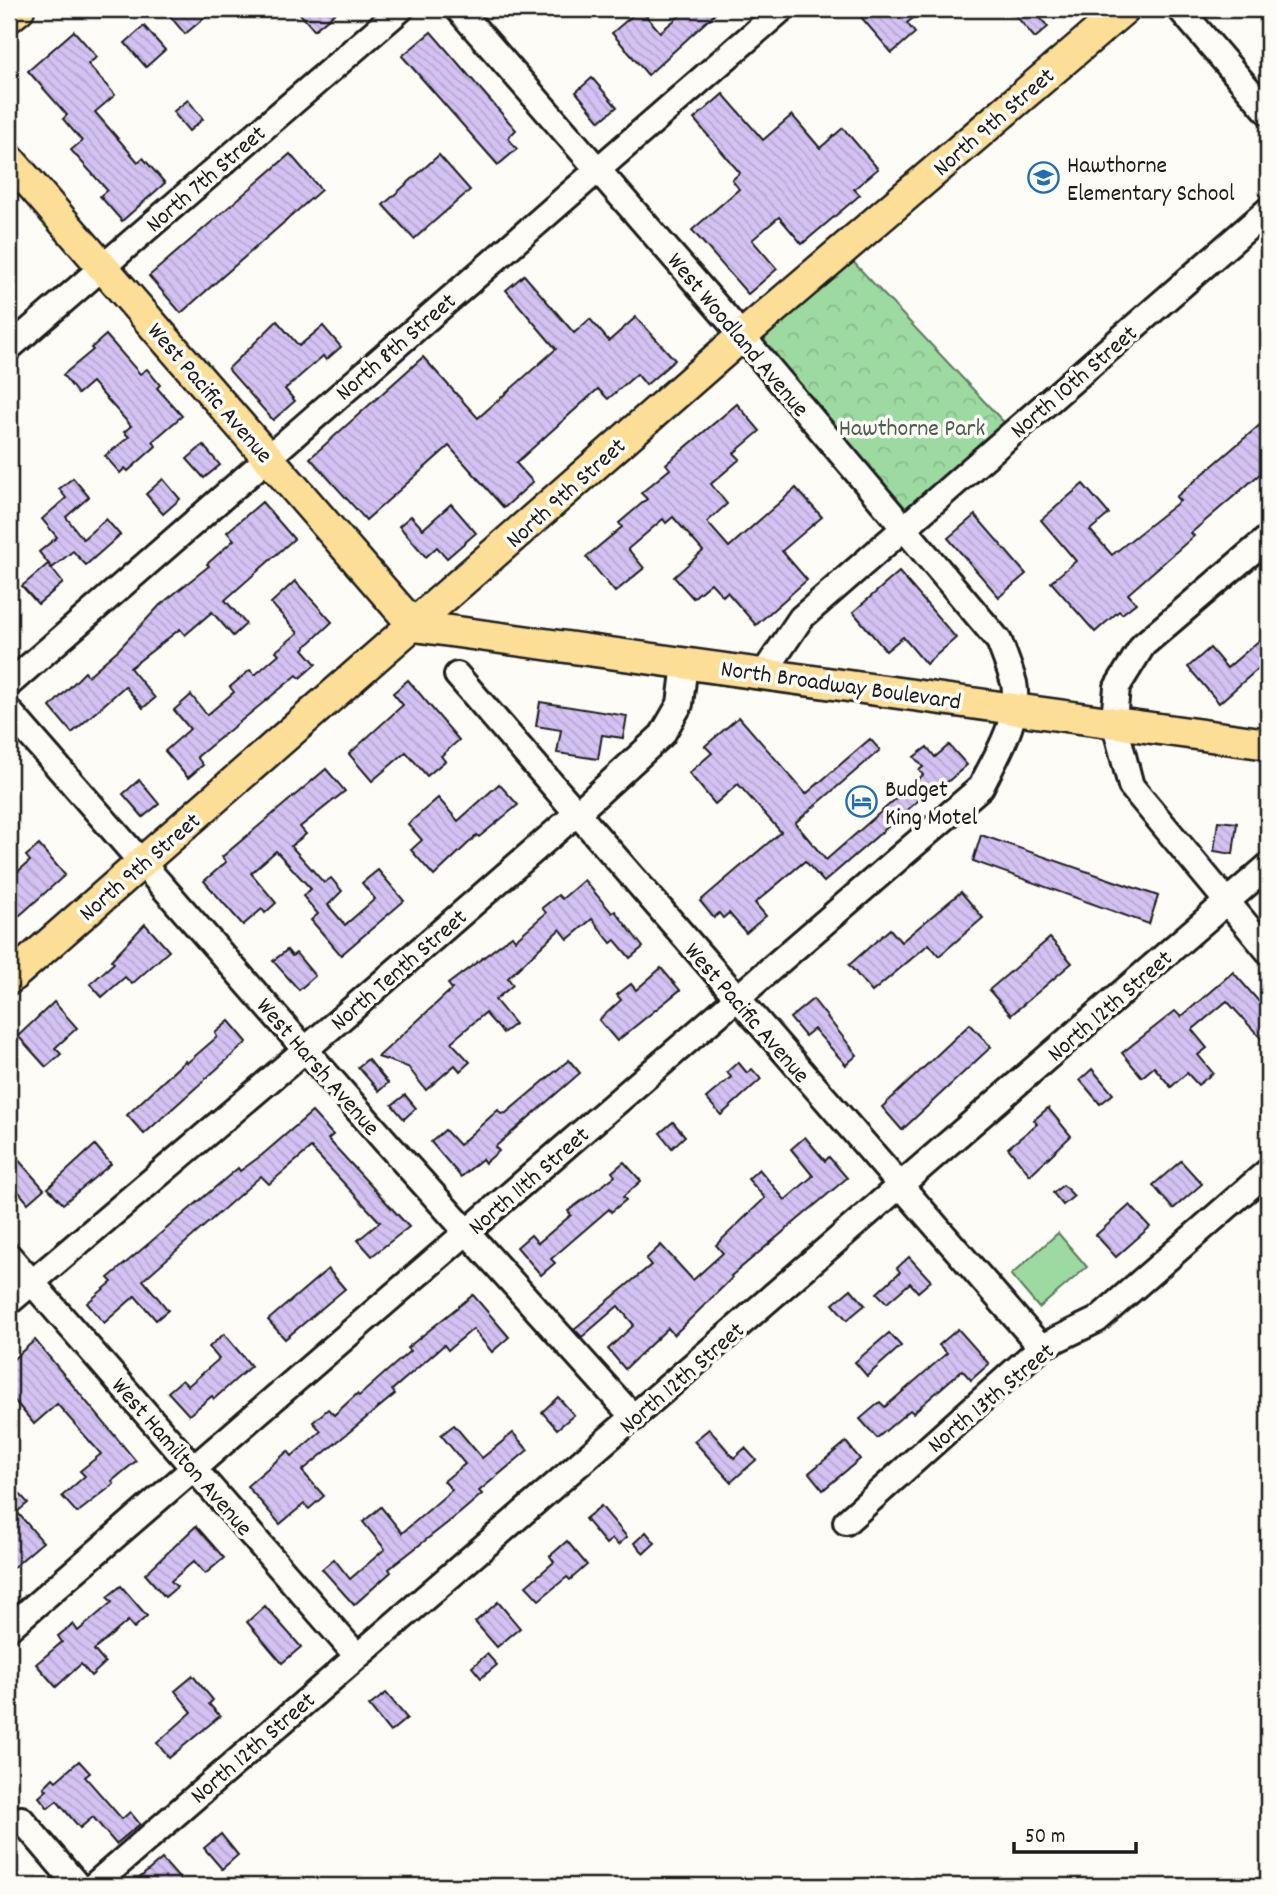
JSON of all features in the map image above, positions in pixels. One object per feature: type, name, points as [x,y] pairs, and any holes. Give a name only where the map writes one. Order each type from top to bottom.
[{"type":"main road","points":[[9,17],[19,9]]},
{"type":"main road","name":"North 9th Street","points":[[9,979],[742,336],[1124,9]]},
{"type":"main road","name":"West Pacific Avenue","points":[[9,159],[414,626]]},
{"type":"main road","name":"North Broadway Boulevard","points":[[414,626],[1114,720],[1268,744]]},
{"type":"street","name":"North 7th Street","points":[[9,348],[401,9]]},
{"type":"street","name":"West Woodland Avenue","points":[[458,9],[742,336],[999,641],[1014,685],[1014,708]]},
{"type":"street","name":"North 8th Street","points":[[9,684],[782,9]]},
{"type":"street","points":[[1180,9],[1268,112]]},
{"type":"street","name":"North 10th Street","points":[[764,673],[801,618],[1268,210]]},
{"type":"street","points":[[1268,538],[1143,645],[1117,687],[1114,720],[1131,786],[1268,951]]},
{"type":"street","name":"North Tenth Street","points":[[9,1302],[304,1050],[662,736],[680,704],[685,664]]},
{"type":"street","name":"West Pacific Avenue","points":[[457,675],[1041,1347]]},
{"type":"street","name":"North 11th Street","points":[[9,1628],[981,787],[1007,733],[1014,708]]},
{"type":"street","name":"West Harsh Avenue","points":[[9,711],[304,1050],[634,1418]]},
{"type":"street","name":"North 12th Street","points":[[93,1886],[1268,866]]},
{"type":"street","name":"North 13th Street","points":[[846,1522],[1041,1347],[1097,1320],[1268,1171]]},
{"type":"street","name":"West Hamilton Avenue","points":[[9,1256],[357,1656]]},
{"type":"street","points":[[21,1819],[78,1886]]},
{"type":"green space","name":"Hawthorne Park","points":[[842,250],[1014,433],[904,529],[742,336]]},
{"type":"green space","points":[[1058,1233],[1087,1267],[1039,1308],[1011,1275]]},
{"type":"building","points":[[164,9],[215,9],[185,34]]},
{"type":"building","points":[[296,9],[340,9],[314,30]]},
{"type":"building","points":[[640,9],[660,32],[688,9],[720,9],[648,75],[612,33]]},
{"type":"building","points":[[854,9],[924,9],[907,23],[915,33],[892,53]]},
{"type":"building","points":[[1010,9],[1033,9],[1048,27],[1035,38]]},
{"type":"building","points":[[144,26],[165,50],[146,67],[125,43]]},
{"type":"building","points":[[74,31],[97,57],[88,64],[115,95],[95,112],[138,162],[143,158],[165,183],[122,221],[100,196],[107,190],[71,150],[82,141],[63,119],[67,115],[28,71]]},
{"type":"building","points":[[431,32],[516,130],[508,138],[517,149],[498,165],[402,56]]},
{"type":"building","points":[[592,78],[617,107],[600,121],[576,92]]},
{"type":"building","points":[[723,94],[763,140],[792,115],[820,148],[843,128],[878,169],[854,189],[860,195],[802,244],[779,217],[752,240],[777,269],[748,294],[692,230],[739,189],[732,180],[740,173],[694,119]]},
{"type":"building","points":[[188,100],[203,119],[189,131],[173,112]]},
{"type":"building","points":[[290,154],[321,190],[181,313],[149,276]]},
{"type":"building","points":[[439,155],[470,190],[414,239],[383,205]]},
{"type":"building","points":[[524,275],[574,333],[590,319],[609,341],[636,317],[675,360],[646,385],[637,374],[608,399],[598,389],[516,463],[533,482],[504,508],[449,446],[366,520],[310,458],[423,357],[478,418],[556,349],[506,290]]},
{"type":"building","points":[[277,321],[299,346],[323,326],[341,347],[326,360],[323,356],[285,389],[295,401],[273,420],[228,369]]},
{"type":"building","points":[[106,335],[140,374],[147,369],[160,385],[157,388],[182,416],[153,441],[156,446],[128,471],[125,468],[120,473],[105,456],[129,437],[124,432],[131,426],[92,382],[78,394],[63,375],[93,350],[91,348]]},
{"type":"building","points":[[737,404],[760,431],[734,453],[740,459],[711,484],[727,504],[707,522],[729,547],[796,488],[822,517],[782,551],[807,580],[756,625],[727,592],[723,596],[711,583],[693,598],[674,577],[703,551],[673,517],[666,523],[663,519],[628,549],[644,568],[615,592],[586,557],[622,527],[619,523],[647,499],[641,493],[670,469],[666,464]]},
{"type":"building","points":[[1268,418],[1268,467],[1191,533],[1194,536],[1128,594],[1136,603],[1122,614],[1119,611],[1095,632],[1051,582],[1076,561],[1041,520],[1083,484],[1109,514],[1090,530],[1112,555],[1180,501],[1176,497]]},
{"type":"building","points":[[203,445],[220,465],[204,478],[187,459]]},
{"type":"building","points":[[73,478],[89,497],[66,517],[83,539],[106,519],[120,535],[86,565],[73,551],[52,568],[39,552],[57,537],[42,519],[66,498],[59,489]]},
{"type":"building","points":[[163,479],[180,499],[163,514],[146,494]]},
{"type":"building","points":[[262,502],[294,539],[225,600],[246,624],[233,636],[212,612],[185,635],[180,629],[130,668],[155,698],[143,708],[125,686],[72,733],[50,707],[85,672],[88,676],[119,649],[160,605],[209,566],[207,564],[234,540],[227,532]]},
{"type":"building","points":[[451,504],[476,533],[447,558],[437,547],[426,557],[399,526],[411,516],[423,529]]},
{"type":"building","points":[[975,515],[1026,574],[999,597],[948,538]]},
{"type":"building","points":[[48,564],[63,583],[38,604],[22,586]]},
{"type":"building","points":[[899,572],[956,638],[926,664],[903,637],[886,651],[853,612]]},
{"type":"building","points":[[295,581],[332,622],[303,649],[316,664],[300,678],[297,675],[197,757],[203,765],[188,778],[165,751],[190,729],[174,710],[191,695],[207,715],[234,692],[230,687],[250,670],[255,675],[279,654],[276,651],[298,633],[271,603]]},
{"type":"building","points":[[1268,633],[1268,680],[1259,668],[1219,703],[1188,667],[1210,648],[1227,668]]},
{"type":"building","points":[[408,680],[459,740],[441,756],[445,761],[427,776],[406,752],[372,781],[349,754],[403,705],[393,693]]},
{"type":"building","points":[[540,702],[627,716],[623,738],[602,735],[598,759],[557,753],[561,730],[536,726]]},
{"type":"building","points":[[739,717],[806,794],[870,739],[880,750],[795,823],[826,860],[923,775],[919,770],[923,767],[914,757],[927,747],[935,757],[949,745],[967,765],[937,791],[934,787],[824,882],[805,861],[755,903],[766,916],[746,933],[729,913],[723,918],[719,913],[714,918],[700,901],[781,832],[738,784],[715,804],[689,773],[712,753],[705,746]]},
{"type":"building","points":[[326,769],[345,791],[300,827],[306,834],[291,846],[324,883],[331,878],[342,891],[328,905],[345,925],[375,899],[362,883],[378,870],[404,901],[341,955],[311,920],[318,914],[303,896],[311,889],[276,851],[251,873],[276,903],[265,913],[262,909],[243,925],[204,881],[226,862],[222,857]]},
{"type":"building","points":[[139,780],[159,804],[143,817],[123,794]]},
{"type":"building","points":[[499,784],[518,805],[479,837],[477,835],[434,876],[411,850],[422,840],[408,824],[438,798],[458,821]]},
{"type":"building","points":[[1218,821],[1237,823],[1233,854],[1214,851]]},
{"type":"building","points":[[981,835],[1158,896],[1149,924],[973,861]]},
{"type":"building","points":[[39,845],[65,875],[9,925],[9,879],[30,861],[26,856]]},
{"type":"building","points":[[584,880],[612,913],[615,911],[643,947],[630,958],[615,940],[611,943],[592,919],[568,939],[560,929],[508,978],[513,985],[495,1000],[515,1024],[503,1033],[485,1013],[451,1042],[470,1062],[460,1071],[455,1065],[426,1090],[408,1067],[378,1057],[452,989],[448,984],[512,936],[515,940],[546,913],[542,908],[558,895],[562,899]]},
{"type":"building","points":[[961,892],[983,918],[939,956],[929,944],[872,992],[849,965],[890,929],[901,942]]},
{"type":"building","points":[[145,924],[169,951],[132,984],[125,977],[102,997],[90,984],[114,963],[111,960]]},
{"type":"building","points":[[1050,938],[1072,963],[1011,1015],[989,990]]},
{"type":"building","points":[[287,950],[292,956],[296,953],[315,976],[299,990],[273,961]]},
{"type":"building","points":[[661,968],[680,990],[617,1041],[599,1020],[621,1000],[617,995],[631,984],[636,990]]},
{"type":"building","points":[[1233,972],[1268,1012],[1268,1046],[1227,1001],[1192,1030],[1207,1048],[1198,1055],[1213,1073],[1198,1085],[1187,1073],[1171,1087],[1154,1067],[1142,1077],[1122,1053],[1175,1011],[1181,1017]]},
{"type":"building","points":[[813,999],[857,1055],[846,1065],[814,1029],[805,1036],[790,1018]]},
{"type":"building","points":[[54,1002],[77,1028],[55,1048],[61,1054],[46,1067],[18,1036]]},
{"type":"building","points":[[229,1021],[247,1042],[144,1134],[127,1115],[185,1061],[187,1063],[217,1037],[215,1033]]},
{"type":"building","points":[[970,1024],[991,1047],[902,1130],[882,1107]]},
{"type":"building","points":[[368,1059],[388,1083],[379,1091],[358,1067]]},
{"type":"building","points":[[569,1060],[580,1073],[495,1147],[499,1151],[485,1163],[482,1159],[461,1177],[431,1142],[445,1130],[459,1145],[498,1110],[501,1114],[506,1113]]},
{"type":"building","points":[[738,1062],[747,1073],[752,1069],[761,1079],[721,1115],[706,1098],[731,1077],[727,1072]]},
{"type":"building","points":[[1092,1069],[1113,1094],[1100,1104],[1080,1080]]},
{"type":"building","points":[[405,1095],[416,1108],[404,1119],[392,1105]]},
{"type":"building","points":[[1048,1108],[1071,1136],[1030,1175],[1008,1148],[1037,1124],[1034,1120]]},
{"type":"building","points":[[312,1112],[333,1135],[328,1139],[409,1227],[372,1256],[358,1240],[380,1222],[311,1148],[269,1184],[261,1176],[143,1280],[168,1310],[156,1320],[135,1296],[104,1323],[87,1303],[112,1282],[108,1278],[238,1168],[240,1171],[262,1155]]},
{"type":"building","points":[[673,1122],[685,1136],[672,1148],[660,1133]]},
{"type":"building","points":[[805,1137],[825,1161],[829,1157],[847,1178],[731,1276],[732,1278],[674,1335],[668,1328],[625,1369],[608,1349],[634,1325],[618,1306],[582,1337],[574,1329],[651,1265],[646,1259],[661,1245],[693,1280],[723,1253],[716,1245],[765,1198],[748,1179],[759,1169],[785,1200],[813,1176],[791,1149]]},
{"type":"building","points":[[95,1145],[111,1164],[63,1204],[48,1188]]},
{"type":"building","points":[[9,1149],[44,1189],[28,1203],[9,1180]]},
{"type":"building","points":[[1181,1161],[1202,1184],[1173,1209],[1153,1185]]},
{"type":"building","points":[[624,1162],[641,1181],[623,1197],[626,1200],[611,1212],[609,1209],[551,1259],[555,1263],[541,1275],[517,1247],[531,1235],[538,1243],[571,1215],[568,1211],[615,1176],[612,1172]]},
{"type":"building","points":[[1063,1185],[1074,1196],[1063,1205],[1053,1193]]},
{"type":"building","points":[[1130,1205],[1150,1227],[1116,1257],[1096,1235]]},
{"type":"building","points":[[909,1257],[931,1281],[918,1292],[910,1283],[887,1303],[877,1293],[900,1272],[897,1268]]},
{"type":"building","points":[[328,1269],[345,1289],[285,1339],[268,1320]]},
{"type":"building","points":[[851,1289],[865,1305],[847,1320],[833,1304]]},
{"type":"building","points":[[473,1295],[509,1337],[492,1352],[473,1329],[448,1350],[444,1345],[392,1390],[395,1394],[302,1471],[324,1496],[309,1509],[304,1504],[280,1524],[247,1486],[288,1451],[292,1456],[321,1431],[313,1422],[328,1409],[334,1415],[357,1394],[359,1396],[410,1351],[407,1348]]},
{"type":"building","points":[[958,1329],[989,1364],[971,1380],[962,1370],[913,1413],[910,1410],[877,1438],[860,1419],[880,1402],[885,1407],[947,1353],[939,1345]]},
{"type":"building","points":[[889,1333],[901,1346],[867,1376],[855,1362]]},
{"type":"building","points":[[224,1334],[251,1366],[214,1399],[212,1396],[189,1415],[168,1392],[182,1380],[188,1386],[219,1359],[209,1347]]},
{"type":"building","points":[[35,1340],[136,1461],[112,1481],[114,1484],[77,1513],[62,1496],[85,1476],[80,1471],[101,1454],[57,1404],[34,1424],[15,1401],[9,1406],[9,1363]]},
{"type":"building","points":[[558,1397],[574,1415],[557,1429],[542,1412]]},
{"type":"building","points":[[454,1425],[482,1458],[513,1433],[528,1450],[479,1491],[482,1494],[460,1513],[389,1569],[391,1572],[354,1605],[322,1569],[334,1559],[350,1579],[385,1549],[363,1522],[381,1507],[402,1533],[452,1490],[444,1481],[465,1464],[441,1435]]},
{"type":"building","points":[[709,1429],[734,1458],[745,1448],[756,1460],[731,1482],[694,1441]]},
{"type":"building","points":[[846,1442],[860,1459],[823,1490],[809,1473]]},
{"type":"building","points":[[16,1490],[28,1503],[17,1512],[43,1542],[9,1571],[9,1496]]},
{"type":"building","points":[[601,1506],[627,1537],[618,1545],[612,1539],[606,1544],[585,1519]]},
{"type":"building","points":[[196,1526],[224,1558],[205,1574],[194,1561],[171,1581],[177,1587],[165,1597],[145,1574]]},
{"type":"building","points":[[646,1532],[655,1543],[644,1553],[634,1543]]},
{"type":"building","points":[[567,1541],[587,1565],[570,1580],[567,1577],[539,1600],[526,1586],[554,1562],[550,1556]]},
{"type":"building","points":[[121,1586],[147,1616],[134,1628],[128,1621],[94,1650],[105,1663],[91,1676],[81,1664],[56,1687],[36,1664],[62,1642],[58,1636],[73,1624],[78,1631],[112,1602],[107,1597]]},
{"type":"building","points":[[498,1602],[520,1628],[497,1647],[475,1622]]},
{"type":"building","points":[[265,1606],[301,1647],[282,1663],[247,1622]]},
{"type":"building","points":[[487,1654],[497,1665],[481,1678],[472,1667]]},
{"type":"building","points":[[193,1676],[213,1700],[209,1704],[220,1716],[169,1758],[157,1743],[192,1712],[175,1691]]},
{"type":"building","points":[[386,1693],[407,1718],[390,1732],[369,1706]]},
{"type":"building","points":[[79,1761],[90,1773],[85,1777],[122,1819],[130,1812],[140,1824],[116,1844],[93,1817],[80,1828],[57,1801],[48,1808],[39,1797],[47,1790],[44,1787],[53,1778],[56,1781]]},
{"type":"building","points":[[221,1834],[238,1855],[222,1869],[204,1848]]},
{"type":"building","points":[[162,1859],[186,1886],[130,1886]]},
{"type":"place","name":"Hawthorne Elementary School","points":[[1044,178]]},
{"type":"place","name":"Budget King Motel","points":[[862,802]]}]
